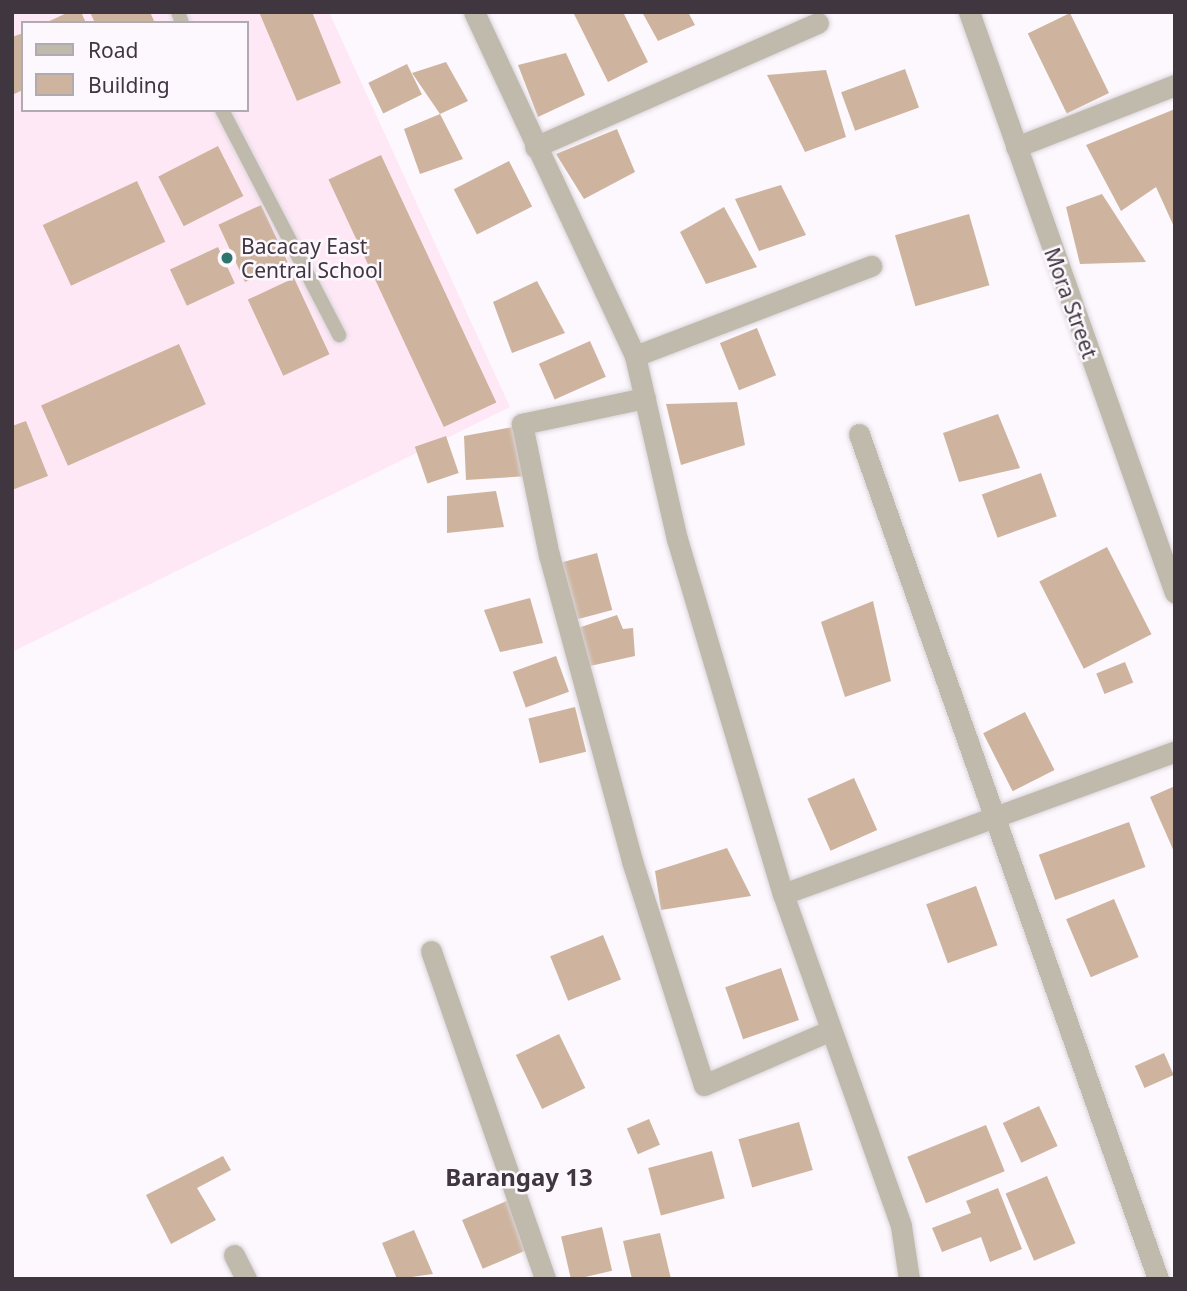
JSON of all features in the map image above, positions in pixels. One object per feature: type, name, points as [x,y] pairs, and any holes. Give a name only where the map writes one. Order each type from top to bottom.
[{"type":"street","points":[[474,12],[635,356],[677,539],[783,894],[829,1031],[901,1226],[909,1279]]},
{"type":"street","name":"Mora Street","points":[[969,12],[1175,593]]},
{"type":"street","points":[[535,147],[818,23]]},
{"type":"street","points":[[1016,147],[1175,85]]},
{"type":"street","points":[[635,356],[871,265]]},
{"type":"street","points":[[645,398],[522,424],[549,555],[632,862],[704,1085],[829,1031]]},
{"type":"street","points":[[859,434],[1158,1279]]},
{"type":"street","points":[[783,894],[994,814],[1175,751]]},
{"type":"street","points":[[431,951],[545,1279]]},
{"type":"street","points":[[234,1255],[246,1279]]},
{"type":"lane","points":[[223,112],[340,335]]},
{"type":"shaded area","name":"Bacacay East Central School","points":[[12,12],[329,12],[510,407],[12,652]]},
{"type":"building","points":[[69,12],[81,12],[85,21],[49,21]]},
{"type":"building","points":[[90,12],[150,12],[154,21],[94,21]]},
{"type":"building","points":[[259,12],[312,12],[341,83],[297,101]]},
{"type":"building","points":[[573,12],[623,12],[648,62],[608,82]]},
{"type":"building","points":[[642,12],[688,12],[695,25],[658,41]]},
{"type":"building","points":[[1070,13],[1109,93],[1067,114],[1028,34]]},
{"type":"building","points":[[21,34],[21,91],[12,95],[12,37]]},
{"type":"building","points":[[566,53],[585,95],[538,117],[518,65]]},
{"type":"building","points":[[446,62],[468,101],[440,114],[412,73]]},
{"type":"building","points":[[407,64],[422,95],[383,113],[368,83]]},
{"type":"building","points":[[905,69],[919,108],[855,131],[841,92]]},
{"type":"building","points":[[826,70],[846,137],[805,152],[767,75]]},
{"type":"building","points":[[1175,109],[1175,229],[1156,187],[1121,211],[1086,145]]},
{"type":"building","points":[[440,114],[463,159],[420,174],[404,129]]},
{"type":"building","points":[[617,129],[635,172],[584,199],[556,154]]},
{"type":"building","points":[[218,146],[243,196],[184,226],[158,176]]},
{"type":"building","points":[[381,155],[496,402],[444,427],[328,180]]},
{"type":"building","points":[[509,161],[532,206],[477,235],[454,189]]},
{"type":"building","points":[[137,181],[165,242],[71,286],[43,225]]},
{"type":"building","points":[[781,185],[806,235],[759,251],[735,199]]},
{"type":"building","points":[[1102,194],[1146,262],[1080,264],[1066,207]]},
{"type":"building","points":[[261,205],[288,262],[245,282],[218,225]]},
{"type":"building","points":[[724,207],[757,267],[706,284],[680,232]]},
{"type":"building","points":[[969,214],[989,285],[915,306],[895,235]]},
{"type":"building","points":[[218,247],[235,283],[187,306],[170,269]]},
{"type":"building","points":[[294,278],[329,354],[283,376],[248,300]]},
{"type":"building","points":[[537,281],[565,333],[512,353],[493,302]]},
{"type":"building","points":[[757,328],[776,375],[739,390],[720,343]]},
{"type":"building","points":[[590,341],[606,377],[555,399],[539,364]]},
{"type":"building","points":[[179,344],[206,404],[68,466],[41,405]]},
{"type":"building","points":[[737,402],[745,445],[681,465],[666,404]]},
{"type":"building","points":[[998,414],[1020,468],[959,482],[943,433]]},
{"type":"building","points":[[26,421],[48,476],[12,490],[12,426]]},
{"type":"building","points":[[513,427],[528,476],[466,480],[464,436]]},
{"type":"building","points":[[446,436],[459,473],[427,484],[415,447]]},
{"type":"building","points":[[1041,473],[1057,516],[998,538],[982,495]]},
{"type":"building","points":[[496,491],[504,527],[447,533],[447,496]]},
{"type":"building","points":[[1107,547],[1151,634],[1084,669],[1039,582]]},
{"type":"building","points":[[597,553],[612,610],[577,619],[562,562]]},
{"type":"building","points":[[530,598],[543,643],[500,652],[484,610]]},
{"type":"building","points":[[873,601],[891,681],[845,697],[821,622]]},
{"type":"building","points":[[617,615],[623,629],[633,628],[635,656],[590,666],[575,629]]},
{"type":"building","points":[[556,656],[569,692],[526,707],[513,672]]},
{"type":"building","points":[[1125,662],[1133,682],[1104,694],[1096,674]]},
{"type":"building","points":[[575,707],[586,752],[540,763],[528,719]]},
{"type":"building","points":[[1025,712],[1055,770],[1013,791],[983,733]]},
{"type":"building","points":[[854,778],[877,830],[831,851],[807,799]]},
{"type":"building","points":[[1175,786],[1175,854],[1150,797]]},
{"type":"building","points":[[1129,822],[1145,867],[1055,900],[1039,855]]},
{"type":"building","points":[[727,848],[751,896],[661,910],[655,871]]},
{"type":"building","points":[[976,886],[998,945],[948,963],[926,904]]},
{"type":"building","points":[[1114,899],[1139,957],[1091,977],[1066,919]]},
{"type":"building","points":[[603,935],[621,980],[568,1001],[550,956]]},
{"type":"building","points":[[781,968],[799,1020],[743,1039],[725,987]]},
{"type":"building","points":[[559,1034],[585,1088],[542,1109],[516,1055]]},
{"type":"building","points":[[1164,1053],[1174,1075],[1145,1088],[1135,1066]]},
{"type":"building","points":[[1039,1106],[1058,1146],[1021,1163],[1003,1123]]},
{"type":"building","points":[[649,1119],[660,1145],[638,1154],[627,1128]]},
{"type":"building","points":[[799,1122],[813,1170],[752,1187],[738,1139]]},
{"type":"building","points":[[986,1125],[1005,1171],[926,1203],[907,1157]]},
{"type":"building","points":[[712,1151],[725,1198],[661,1215],[648,1168]]},
{"type":"building","points":[[223,1156],[231,1170],[197,1188],[216,1220],[171,1244],[146,1195]]},
{"type":"building","points":[[1047,1176],[1076,1243],[1034,1261],[1006,1194]]},
{"type":"building","points":[[998,1188],[1022,1249],[990,1262],[981,1237],[942,1252],[932,1228],[971,1213],[966,1201]]},
{"type":"building","points":[[509,1200],[530,1249],[483,1269],[462,1220]]},
{"type":"building","points":[[602,1227],[612,1271],[571,1279],[561,1236]]},
{"type":"building","points":[[414,1230],[433,1274],[397,1279],[382,1243]]},
{"type":"building","points":[[660,1233],[671,1279],[632,1279],[623,1241]]},
{"type":"place","name":"Bacacay East Central School","points":[[227,258]]},
{"type":"district","name":"Barangay 13","points":[[519,1177]]}]
